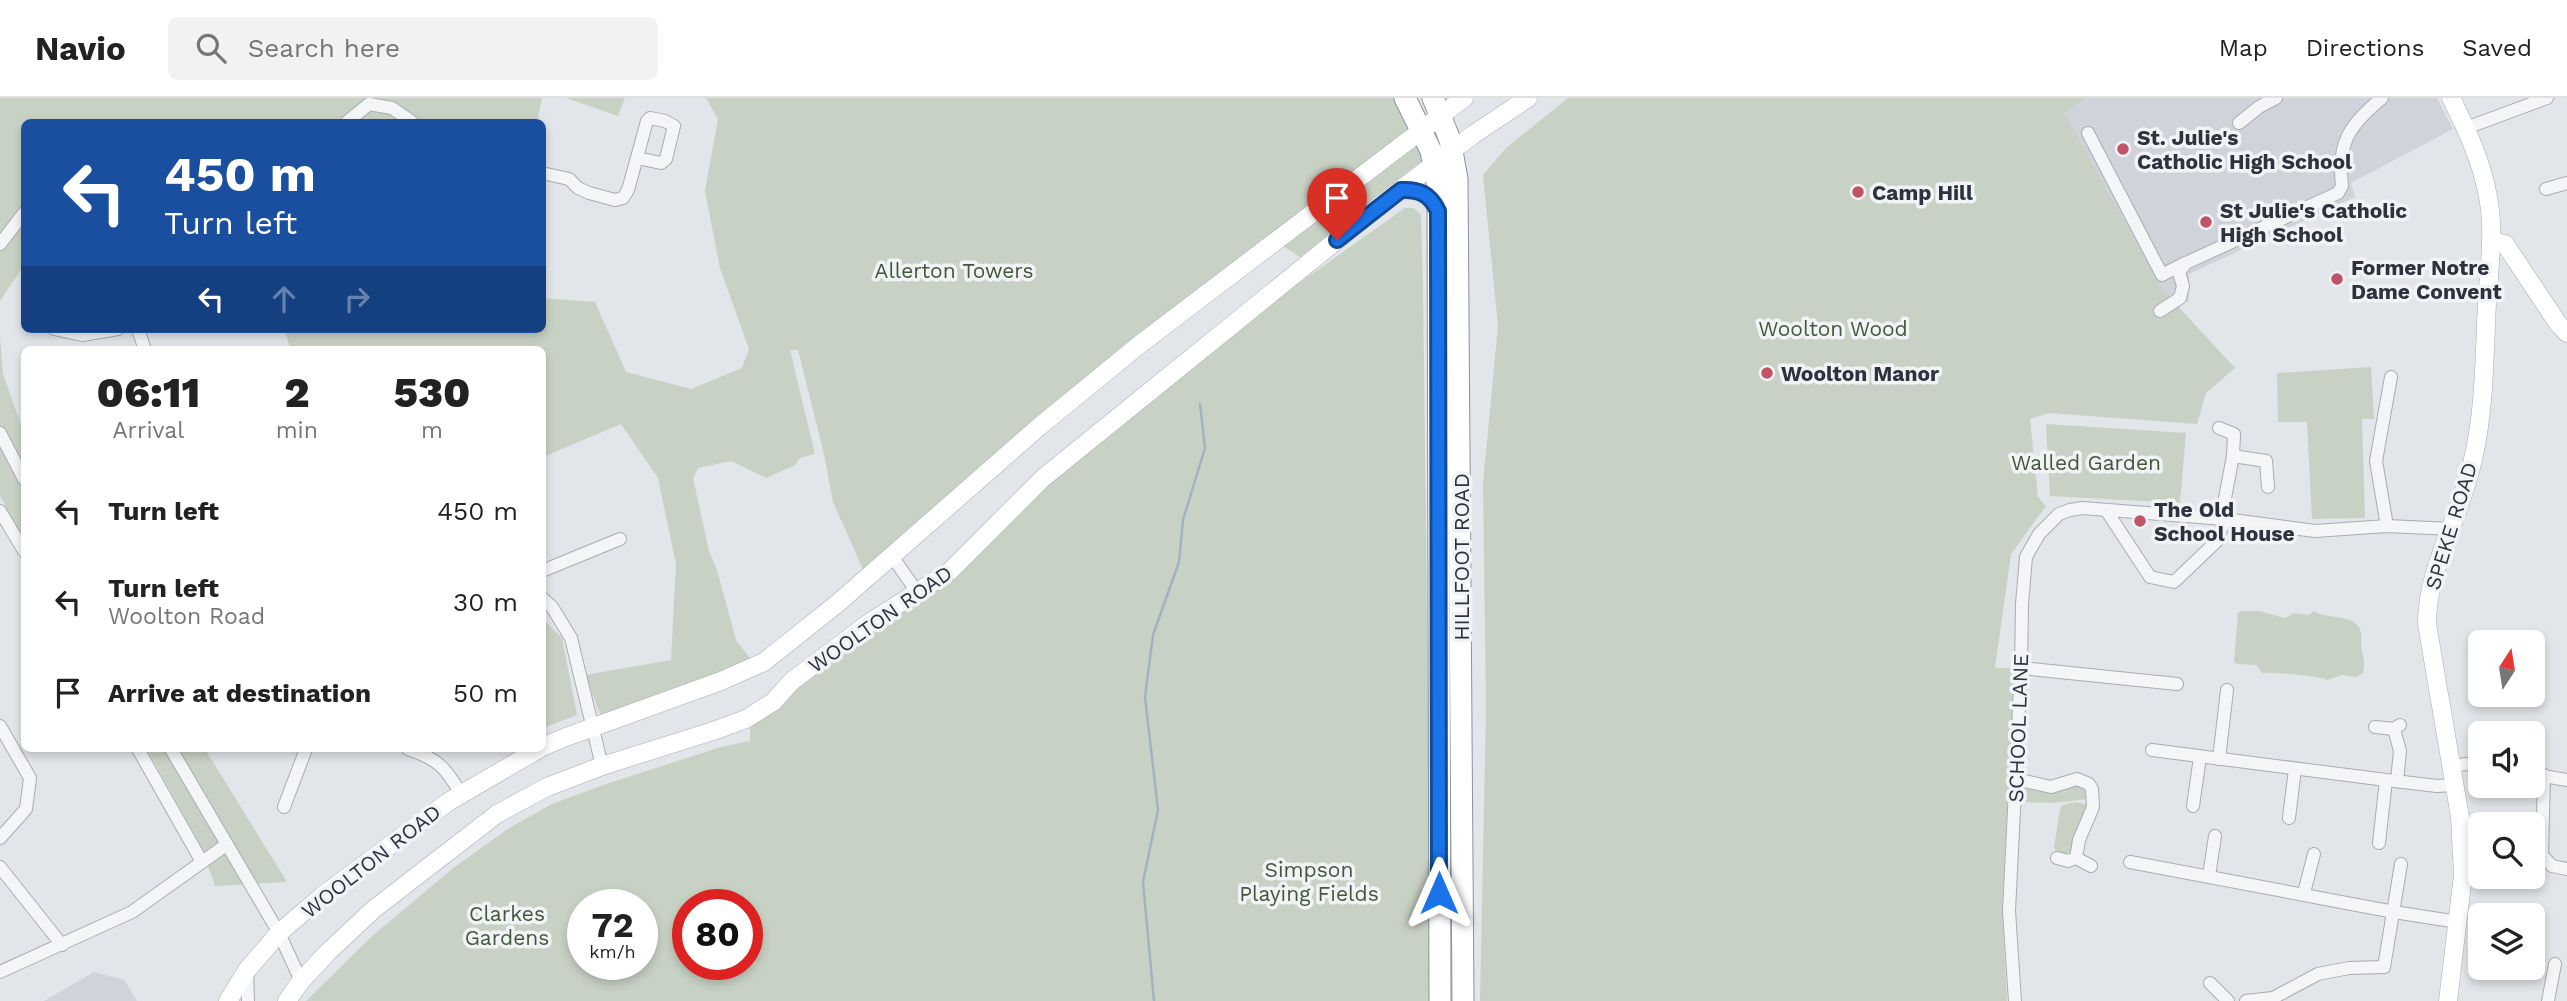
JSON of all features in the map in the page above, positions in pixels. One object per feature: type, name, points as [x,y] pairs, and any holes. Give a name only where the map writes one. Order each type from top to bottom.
[{"type":"highway","name":"HILLFOOT ROAD","points":[[1405,98],[1434,165],[1438,188],[1440,1001]]},
{"type":"highway","name":"HILLFOOT ROAD","points":[[1437,107],[1452,151],[1457,180],[1460,282],[1463,1001]]},
{"type":"main road","name":"WOOLTON ROAD","points":[[546,746],[721,681],[764,662],[821,617],[1040,426],[1139,345],[1421,130],[1437,107],[1464,98]]},
{"type":"main road","name":"WOOLTON ROAD","points":[[287,1001],[301,981],[374,909],[497,814],[547,786],[746,719],[773,702],[793,681],[869,623],[950,571],[1043,478],[1401,190],[1528,98]]},
{"type":"main road","name":"SPEKE ROAD","points":[[2448,1001],[2458,922],[2463,846],[2427,624],[2427,608],[2431,582],[2468,479],[2479,427],[2491,241],[2483,172],[2451,98]]},
{"type":"main road","points":[[1401,190],[1414,190],[1425,194],[1438,211]]},
{"type":"main road","points":[[2491,241],[2505,244],[2567,333]]},
{"type":"main road","name":"WOOLTON ROAD","points":[[228,1001],[247,970],[279,933],[322,896],[431,814],[534,752]]},
{"type":"street","points":[[2239,123],[2276,98]]},
{"type":"street","points":[[2088,134],[2162,275],[2338,193],[2342,186],[2339,167],[2345,141],[2361,116],[2382,98]]},
{"type":"street","points":[[2466,128],[2547,98]]},
{"type":"street","points":[[350,119],[369,104],[392,108],[408,119]]},
{"type":"street","points":[[546,174],[569,179],[589,194],[615,200],[623,198],[628,190],[637,158]]},
{"type":"street","points":[[2546,189],[2567,183]]},
{"type":"street","points":[[0,244],[21,217]]},
{"type":"street","points":[[2160,311],[2180,298],[2183,286],[2179,272],[2186,263]]},
{"type":"street","points":[[73,333],[94,333]]},
{"type":"street","points":[[2387,526],[2375,461],[2391,377]]},
{"type":"street","points":[[2106,510],[2150,577],[2174,582],[2217,541],[2225,519],[2225,498],[2234,434],[2219,428]]},
{"type":"street","points":[[0,433],[21,473]]},
{"type":"street","points":[[2233,456],[2266,461],[2268,487]]},
{"type":"street","name":"SCHOOL LANE","points":[[2015,1001],[2009,911],[2022,604],[2026,557],[2039,534],[2059,514],[2082,508],[2225,519],[2315,531],[2387,526],[2452,529]]},
{"type":"street","points":[[0,511],[21,546]]},
{"type":"street","points":[[546,569],[621,538]]},
{"type":"street","points":[[892,556],[917,592]]},
{"type":"street","points":[[546,602],[570,638],[602,766]]},
{"type":"street","points":[[2021,668],[2177,684]]},
{"type":"street","points":[[2219,759],[2227,690]]},
{"type":"street","points":[[0,726],[30,778],[26,809],[0,838]]},
{"type":"street","points":[[2375,727],[2397,727],[2400,751],[2379,843]]},
{"type":"street","points":[[2152,750],[2437,786],[2455,785]]},
{"type":"street","points":[[140,752],[202,862]]},
{"type":"street","points":[[173,752],[279,933],[301,981]]},
{"type":"street","points":[[284,807],[305,752]]},
{"type":"street","points":[[416,752],[434,759],[443,766],[461,794]]},
{"type":"street","points":[[2193,806],[2200,757]]},
{"type":"street","points":[[2451,766],[2468,764]]},
{"type":"street","points":[[2289,818],[2295,769]]},
{"type":"street","points":[[2545,776],[2567,779]]},
{"type":"street","points":[[2016,779],[2051,787],[2077,779],[2089,784],[2094,807],[2079,840],[2076,859]]},
{"type":"street","points":[[2539,798],[2542,855],[2548,863],[2567,869]]},
{"type":"street","points":[[2209,876],[2215,836]]},
{"type":"street","points":[[0,972],[132,912],[226,845]]},
{"type":"street","points":[[2304,893],[2314,854]]},
{"type":"street","points":[[2057,858],[2068,862],[2076,859],[2091,866]]},
{"type":"street","points":[[2130,862],[2458,922]]},
{"type":"street","points":[[2246,1001],[2273,998],[2318,974],[2349,968],[2384,967],[2401,864]]},
{"type":"street","points":[[0,867],[62,945]]},
{"type":"street","points":[[2548,1001],[2555,964]]},
{"type":"street","points":[[247,970],[248,1001]]},
{"type":"street","points":[[2210,983],[2228,1001]]},
{"type":"shaded area","name":"St Julie's Catholic High School","points":[[2087,98],[2437,98],[2453,129],[2351,183],[2355,197],[2189,274],[2189,300],[2165,316],[2064,113]]},
{"type":"shaded area","points":[[94,972],[124,980],[137,1001],[44,1001]]},
{"type":"green space","points":[[0,98],[542,98],[538,119],[21,119],[21,270],[0,301]]},
{"type":"green space","points":[[566,98],[625,98],[618,116]]},
{"type":"green space","name":"Allerton Towers","points":[[706,98],[1400,98],[1426,158],[1300,257],[1271,238],[866,576],[833,502],[798,350],[790,350],[815,454],[800,458],[795,465],[766,478],[731,461],[698,468],[693,478],[709,551],[717,570],[736,640],[753,662],[602,719],[585,675],[671,660],[676,564],[658,478],[621,424],[546,456],[546,346],[290,346],[285,333],[546,333],[546,298],[595,302],[626,372],[691,389],[742,368],[749,349],[720,268],[705,191],[718,119]]},
{"type":"green space","name":"Woolton Wood","points":[[1568,98],[2087,98],[2064,113],[2163,290],[2235,368],[2206,393],[2197,424],[2049,413],[2030,419],[2038,497],[2046,506],[2011,554],[1995,668],[2015,668],[2002,907],[2007,1001],[1480,1001],[1486,708],[1483,483],[1498,326],[1483,175],[1506,148]]},
{"type":"green space","points":[[1405,208],[1414,208],[1421,215],[1429,773],[1429,1001],[306,1001],[371,937],[452,869],[509,828],[552,804],[606,784],[721,747],[750,741],[750,728],[869,625],[951,574],[1043,483],[1254,315]]},
{"type":"green space","points":[[0,337],[3,374],[21,425],[21,534],[0,496]]},
{"type":"green space","points":[[2371,367],[2374,419],[2362,419],[2365,518],[2312,519],[2307,422],[2278,422],[2277,373]]},
{"type":"green space","name":"Walled Garden","points":[[2046,424],[2186,433],[2180,503],[2050,496]]},
{"type":"green space","points":[[2259,611],[2285,618],[2294,613],[2309,615],[2314,611],[2352,621],[2361,632],[2363,673],[2357,677],[2342,675],[2327,680],[2262,673],[2256,665],[2237,664],[2234,662],[2238,613]]},
{"type":"green space","points":[[546,622],[562,638],[577,715],[546,727]]},
{"type":"green space","points":[[149,752],[207,752],[287,882],[215,886],[201,846]]},
{"type":"green space","points":[[2073,784],[2085,786],[2090,799],[2052,803],[2020,802],[2025,787]]},
{"type":"green space","points":[[2076,802],[2089,805],[2072,851],[2065,855],[2054,848],[2060,809],[2063,805]]},
{"type":"waterway","points":[[1154,1001],[1143,882],[1158,810],[1145,697],[1153,635],[1179,562],[1183,520],[1205,448],[1200,404]]},
{"type":"place","name":"St. Julie's Catholic High School","points":[[2123,149]]},
{"type":"place","name":"Camp Hill","points":[[1858,192]]},
{"type":"place","name":"St Julie's Catholic High School","points":[[2206,222]]},
{"type":"place","name":"Former Notre Dame Convent","points":[[2337,279]]},
{"type":"place","name":"Woolton Manor","points":[[1767,373]]},
{"type":"place","name":"The Old School House","points":[[2140,521]]},
{"type":"route","points":[[1337,240],[1401,190],[1414,190],[1425,194],[1438,211],[1439,893]]},
{"type":"park label","name":"Simpson Playing Fields","points":[[1309,881]]},
{"type":"park label","name":"Clarkes Gardens","points":[[507,925]]}]
